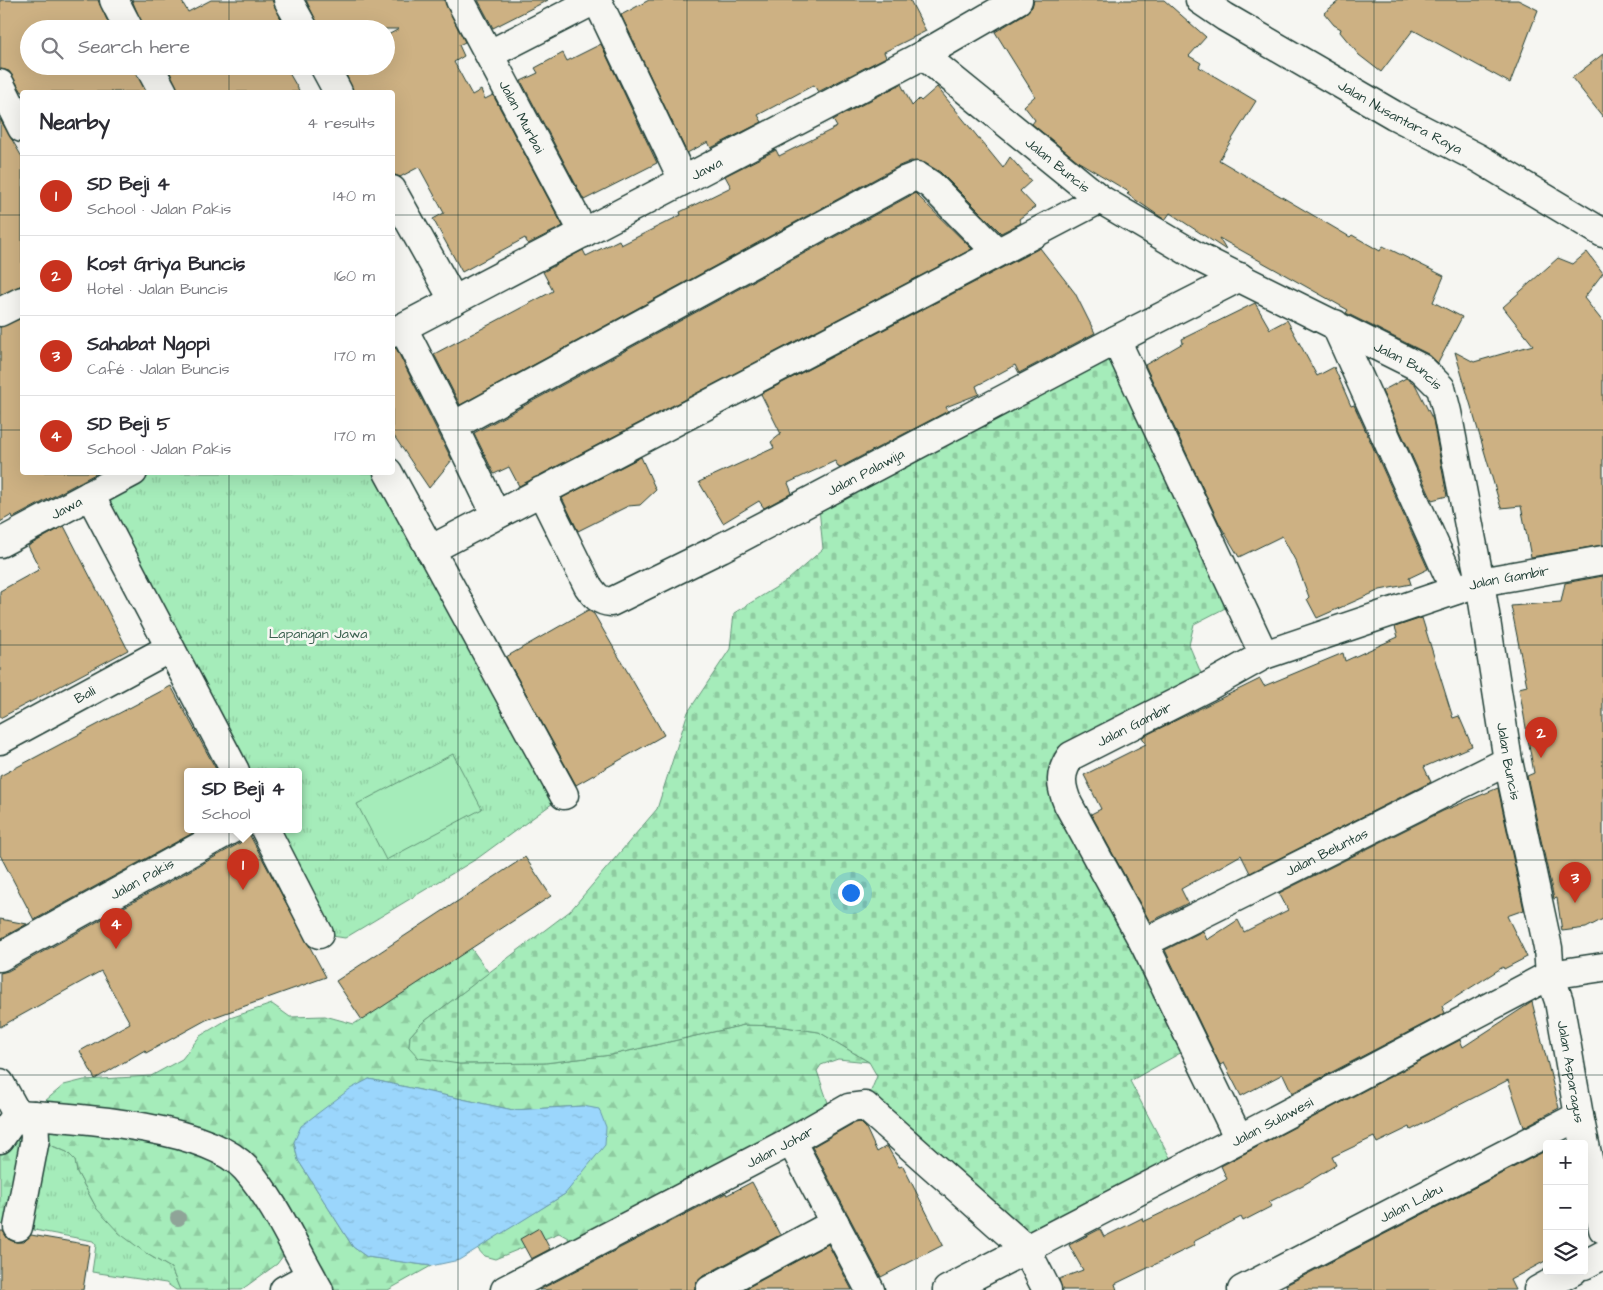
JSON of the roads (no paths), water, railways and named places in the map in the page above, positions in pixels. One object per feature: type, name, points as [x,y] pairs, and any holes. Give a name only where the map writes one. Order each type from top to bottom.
[{"type":"street","points":[[114,0],[125,20]]},
{"type":"street","points":[[288,0],[299,20]]},
{"type":"street","name":"Jalan Murbai","points":[[460,0],[584,233]]},
{"type":"street","points":[[490,54],[596,0],[683,180]]},
{"type":"street","name":"Jawa","points":[[398,330],[923,55],[1018,0]]},
{"type":"street","name":"Jalan Nusantara Raya","points":[[1200,0],[1225,17],[1394,115],[1478,158],[1603,234]]},
{"type":"street","name":"Jalan Buncis","points":[[923,55],[1100,199],[1198,257],[1421,368],[1440,388],[1447,412],[1467,586],[1508,761],[1548,948],[1550,975]]},
{"type":"street","points":[[154,75],[162,90]]},
{"type":"street","points":[[329,75],[337,90]]},
{"type":"street","points":[[0,84],[20,124]]},
{"type":"street","points":[[453,426],[895,186],[917,176],[931,185],[997,252]]},
{"type":"street","points":[[395,195],[454,301]]},
{"type":"street","points":[[430,550],[1100,199]]},
{"type":"street","name":"Jalan Palawija","points":[[541,491],[588,586],[602,601],[611,602],[720,548],[1240,277]]},
{"type":"street","points":[[0,312],[20,302]]},
{"type":"street","points":[[1335,324],[1467,586]]},
{"type":"street","points":[[398,330],[453,426],[496,514]]},
{"type":"street","points":[[1116,340],[1264,654]]},
{"type":"street","name":"Jawa","points":[[0,542],[127,475]]},
{"type":"street","points":[[390,475],[564,795]]},
{"type":"street","points":[[90,495],[233,768]]},
{"type":"street","name":"Jalan Gambir","points":[[1239,1140],[1144,943],[1068,804],[1061,787],[1062,768],[1071,756],[1208,687],[1264,654],[1467,586],[1603,560]]},
{"type":"street","name":"Bali","points":[[0,740],[170,648]]},
{"type":"street","name":"Jalan Beluntas","points":[[1144,943],[1508,761]]},
{"type":"street","name":"Jalan Pakis","points":[[0,957],[225,833]]},
{"type":"street","points":[[267,833],[319,934]]},
{"type":"street","name":"Jalan Sulawesi","points":[[947,1290],[1239,1140],[1550,975],[1603,967]]},
{"type":"street","name":"Jalan Asparagus","points":[[1550,975],[1559,1001],[1579,1116],[1603,1229]]},
{"type":"street","points":[[0,1083],[26,1115],[35,1139],[18,1227]]},
{"type":"street","name":"Jalan Johar","points":[[505,1290],[791,1141],[849,1108],[865,1106],[1026,1249]]},
{"type":"street","points":[[0,1139],[26,1115],[81,1118],[162,1132],[206,1144],[230,1155],[245,1168],[263,1191],[314,1283],[284,1290]]},
{"type":"street","name":"Jalan Labu","points":[[1242,1290],[1579,1116]]},
{"type":"street","points":[[791,1141],[870,1290]]},
{"type":"street","points":[[710,1290],[834,1223]]},
{"type":"street","points":[[1026,1249],[1047,1290]]},
{"type":"street","points":[[1588,1263],[1603,1255]]},
{"type":"street","points":[[1538,1290],[1565,1275]]},
{"type":"water","points":[[369,1079],[513,1110],[583,1106],[599,1109],[606,1127],[605,1145],[565,1194],[459,1260],[431,1266],[367,1257],[353,1247],[298,1160],[294,1142],[301,1126],[350,1089]]},
{"type":"place","name":"Kost Griya Buncis","points":[[1541,758]]},
{"type":"place","name":"SD Beji 4","points":[[243,890]]},
{"type":"place","name":"Sahabat Ngopi","points":[[1575,903]]},
{"type":"place","name":"SD Beji 5","points":[[116,949]]},
{"type":"park label","name":"Lapangan Jawa","points":[[318,633]]}]
